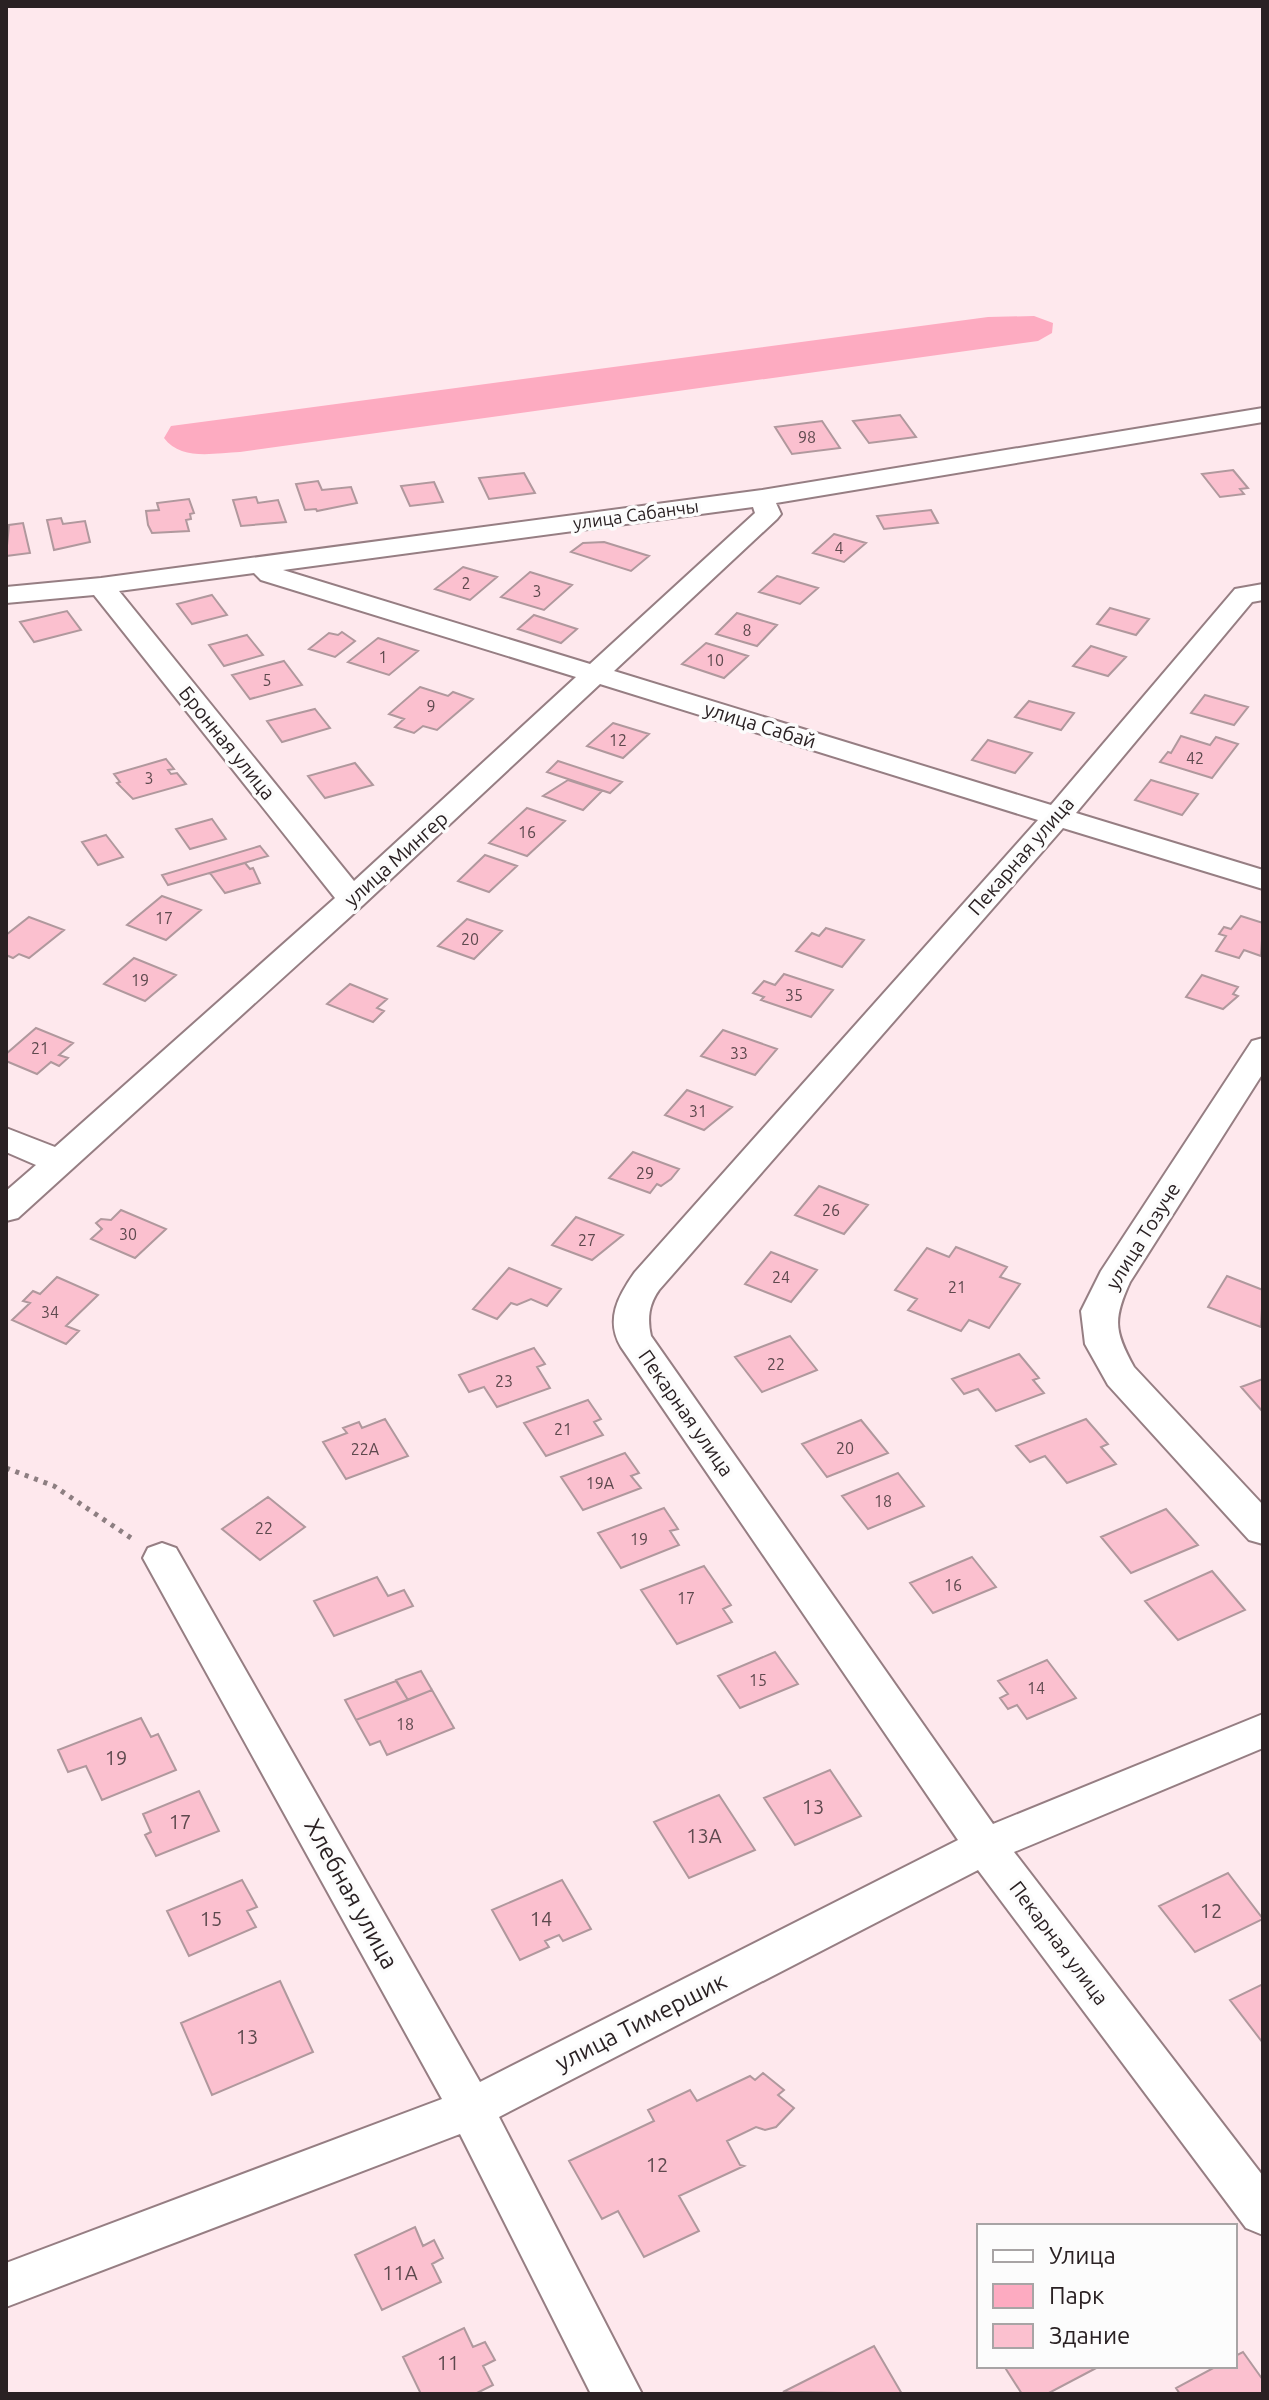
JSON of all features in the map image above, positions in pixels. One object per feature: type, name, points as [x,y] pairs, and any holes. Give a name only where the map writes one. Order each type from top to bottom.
[{"type":"street","name":"улица Сабанчы","points":[[6,595],[101,586],[762,498],[1263,415]]},
{"type":"street","name":"улица Мингер","points":[[6,1210],[352,899],[768,514],[762,498]]},
{"type":"street","name":"улица Сабай","points":[[260,564],[270,574],[1263,880]]},
{"type":"street","name":"Бронная улица","points":[[101,586],[352,899]]},
{"type":"street","name":"Пекарная улица","points":[[1263,592],[1244,595],[1057,817],[647,1281],[632,1302],[630,1324],[634,1338],[985,1846],[1263,2213]]},
{"type":"street","name":"улица Тозуче","points":[[1263,1048],[1113,1280],[1099,1311],[1103,1344],[1121,1376],[1263,1530]]},
{"type":"street","points":[[6,1139],[59,1162]]},
{"type":"street","name":"Хлебная улица","points":[[162,1558],[471,2109],[617,2394]]},
{"type":"street","name":"улица Тимершик","points":[[6,2285],[471,2109],[985,1846],[1263,1730]]},
{"type":"path","points":[[6,1468],[54,1486],[162,1558]]},
{"type":"green space","points":[[1034,316],[1053,323],[1052,333],[1038,341],[240,452],[189,453],[179,450],[164,438],[171,426],[988,317]]},
{"type":"building","points":[[900,415],[916,437],[869,443],[853,421]]},
{"type":"building","points":[[822,421],[840,448],[792,454],[775,427]]},
{"type":"building","points":[[1233,470],[1248,488],[1240,489],[1244,494],[1220,497],[1202,474]]},
{"type":"building","points":[[524,473],[535,493],[489,499],[479,478]]},
{"type":"building","points":[[318,481],[322,490],[351,487],[357,503],[317,511],[305,510],[296,484]]},
{"type":"building","points":[[434,482],[443,502],[410,506],[401,486]]},
{"type":"building","points":[[256,497],[258,503],[278,500],[286,522],[241,526],[233,500]]},
{"type":"building","points":[[189,499],[194,513],[190,514],[191,519],[186,520],[189,531],[152,533],[146,511],[159,510],[157,503]]},
{"type":"building","points":[[931,510],[938,523],[884,529],[877,516]]},
{"type":"building","points":[[61,518],[63,524],[85,521],[90,542],[54,550],[47,520]]},
{"type":"building","points":[[23,523],[30,553],[6,556],[9,525]]},
{"type":"building","points":[[834,534],[866,543],[844,562],[813,553]]},
{"type":"building","points":[[604,542],[649,556],[631,571],[571,552],[583,543]]},
{"type":"building","points":[[463,567],[497,577],[470,600],[435,589]]},
{"type":"building","points":[[530,572],[572,585],[544,610],[501,597]]},
{"type":"building","points":[[777,576],[818,588],[800,604],[759,592]]},
{"type":"building","points":[[212,595],[227,615],[192,624],[177,604]]},
{"type":"building","points":[[1110,608],[1149,619],[1136,635],[1097,624]]},
{"type":"building","points":[[67,611],[81,630],[34,642],[20,622]]},
{"type":"building","points":[[737,613],[777,625],[757,646],[716,634]]},
{"type":"building","points":[[534,615],[577,629],[561,643],[518,629]]},
{"type":"building","points":[[342,632],[355,641],[335,657],[309,649],[329,633],[338,635]]},
{"type":"building","points":[[247,635],[263,655],[224,666],[209,645]]},
{"type":"building","points":[[378,638],[418,651],[389,675],[348,662]]},
{"type":"building","points":[[706,643],[748,656],[724,678],[682,664]]},
{"type":"building","points":[[1091,646],[1126,657],[1108,676],[1073,666]]},
{"type":"building","points":[[284,661],[302,685],[250,699],[232,675]]},
{"type":"building","points":[[420,687],[448,696],[453,692],[473,699],[437,730],[423,726],[414,733],[395,727],[404,719],[389,714]]},
{"type":"building","points":[[1205,695],[1248,707],[1234,725],[1191,713]]},
{"type":"building","points":[[1029,701],[1074,713],[1061,730],[1015,717]]},
{"type":"building","points":[[315,709],[330,728],[282,742],[267,721]]},
{"type":"building","points":[[613,723],[649,734],[623,758],[587,746]]},
{"type":"building","points":[[1181,736],[1210,745],[1216,737],[1238,744],[1212,778],[1160,762],[1168,752],[1171,753]]},
{"type":"building","points":[[988,740],[1032,753],[1015,773],[972,760]]},
{"type":"building","points":[[166,759],[174,769],[168,770],[171,774],[177,773],[186,784],[133,799],[117,783],[120,782],[114,774]]},
{"type":"building","points":[[558,761],[622,782],[610,793],[547,772]]},
{"type":"building","points":[[355,763],[373,785],[325,798],[308,776]]},
{"type":"building","points":[[568,780],[602,791],[583,810],[543,796]]},
{"type":"building","points":[[1151,780],[1198,794],[1182,815],[1135,800]]},
{"type":"building","points":[[527,808],[565,821],[527,856],[489,843]]},
{"type":"building","points":[[212,819],[226,839],[190,849],[176,829]]},
{"type":"building","points":[[106,835],[123,857],[98,865],[82,842]]},
{"type":"building","points":[[260,846],[268,856],[168,885],[162,875]]},
{"type":"building","points":[[485,855],[517,866],[489,892],[458,881]]},
{"type":"building","points":[[245,863],[250,869],[253,868],[260,883],[225,893],[210,873]]},
{"type":"building","points":[[162,896],[201,910],[166,940],[127,925]]},
{"type":"building","points":[[1241,916],[1263,923],[1261,956],[1244,950],[1239,958],[1216,951],[1226,936],[1219,934],[1224,927],[1231,929]]},
{"type":"building","points":[[29,917],[64,930],[29,958],[19,954],[13,958],[6,955],[6,935]]},
{"type":"building","points":[[467,919],[502,931],[474,959],[438,946]]},
{"type":"building","points":[[826,928],[864,940],[842,967],[796,951],[812,933],[819,936]]},
{"type":"building","points":[[134,958],[176,975],[145,1001],[104,984]]},
{"type":"building","points":[[784,974],[833,990],[811,1017],[761,1000],[764,997],[753,993],[764,981],[775,985]]},
{"type":"building","points":[[1202,975],[1238,987],[1233,994],[1238,996],[1223,1009],[1186,997]]},
{"type":"building","points":[[350,984],[387,999],[377,1008],[384,1011],[373,1022],[327,1004]]},
{"type":"building","points":[[36,1028],[73,1043],[59,1055],[68,1058],[59,1066],[51,1062],[37,1074],[6,1061],[6,1054]]},
{"type":"building","points":[[723,1030],[777,1049],[755,1075],[701,1056]]},
{"type":"building","points":[[687,1090],[732,1107],[704,1130],[665,1115]]},
{"type":"building","points":[[633,1152],[679,1169],[671,1179],[661,1186],[657,1184],[650,1193],[609,1178]]},
{"type":"building","points":[[819,1186],[868,1205],[844,1234],[795,1215]]},
{"type":"building","points":[[121,1210],[166,1229],[135,1258],[91,1239],[102,1229],[96,1223],[101,1219],[111,1220]]},
{"type":"building","points":[[576,1217],[623,1235],[592,1260],[552,1245]]},
{"type":"building","points":[[956,1247],[1007,1267],[1000,1277],[1020,1284],[989,1328],[969,1320],[961,1331],[908,1310],[917,1299],[895,1290],[927,1248],[949,1257]]},
{"type":"building","points":[[771,1252],[817,1270],[791,1302],[745,1284]]},
{"type":"building","points":[[509,1268],[561,1289],[547,1306],[531,1299],[517,1305],[511,1303],[497,1319],[473,1309]]},
{"type":"building","points":[[1227,1276],[1263,1290],[1261,1327],[1208,1307]]},
{"type":"building","points":[[57,1277],[98,1295],[66,1326],[79,1331],[66,1344],[12,1320],[30,1303],[23,1301],[33,1291],[40,1294]]},
{"type":"building","points":[[790,1336],[817,1370],[762,1392],[735,1357]]},
{"type":"building","points":[[534,1348],[545,1364],[537,1367],[550,1388],[497,1407],[484,1387],[469,1392],[459,1375]]},
{"type":"building","points":[[1019,1354],[1039,1378],[1033,1380],[1044,1393],[996,1411],[978,1389],[964,1394],[952,1379]]},
{"type":"building","points":[[1263,1379],[1263,1412],[1241,1387]]},
{"type":"building","points":[[588,1400],[601,1419],[594,1422],[603,1435],[546,1456],[524,1423]]},
{"type":"building","points":[[385,1419],[408,1456],[346,1479],[323,1442],[347,1433],[343,1428],[359,1422],[362,1428]]},
{"type":"building","points":[[1086,1419],[1108,1444],[1101,1447],[1116,1464],[1067,1483],[1045,1456],[1030,1462],[1016,1446]]},
{"type":"building","points":[[861,1420],[888,1453],[827,1477],[802,1444]]},
{"type":"building","points":[[625,1453],[639,1473],[631,1476],[641,1488],[583,1510],[561,1477]]},
{"type":"building","points":[[898,1473],[924,1506],[868,1529],[842,1496]]},
{"type":"building","points":[[268,1497],[305,1527],[260,1560],[222,1529]]},
{"type":"building","points":[[664,1508],[678,1529],[670,1531],[679,1545],[621,1568],[598,1533]]},
{"type":"building","points":[[1166,1509],[1198,1545],[1131,1573],[1101,1537]]},
{"type":"building","points":[[972,1557],[996,1587],[933,1613],[910,1583]]},
{"type":"building","points":[[704,1566],[731,1605],[723,1609],[732,1622],[677,1644],[641,1590]]},
{"type":"building","points":[[1212,1571],[1245,1610],[1178,1640],[1145,1601]]},
{"type":"building","points":[[377,1577],[388,1596],[404,1590],[413,1606],[334,1636],[314,1601]]},
{"type":"building","points":[[775,1652],[798,1684],[740,1708],[718,1676]]},
{"type":"building","points":[[1047,1660],[1076,1698],[1027,1719],[1017,1705],[1008,1709],[1000,1698],[1008,1694],[998,1681]]},
{"type":"building","points":[[421,1671],[432,1690],[408,1700],[396,1680]]},
{"type":"building","points":[[396,1681],[408,1700],[356,1720],[345,1700]]},
{"type":"building","points":[[432,1690],[454,1728],[387,1755],[380,1741],[370,1745],[356,1720]]},
{"type":"building","points":[[141,1718],[151,1737],[158,1734],[176,1770],[102,1800],[86,1766],[68,1772],[58,1750]]},
{"type":"building","points":[[830,1770],[861,1816],[795,1845],[764,1798]]},
{"type":"building","points":[[199,1791],[219,1831],[156,1856],[145,1835],[151,1832],[143,1814]]},
{"type":"building","points":[[719,1795],[755,1850],[689,1878],[654,1822]]},
{"type":"building","points":[[1228,1873],[1263,1919],[1195,1952],[1159,1906]]},
{"type":"building","points":[[242,1880],[257,1907],[247,1911],[256,1927],[189,1956],[167,1911]]},
{"type":"building","points":[[562,1880],[591,1929],[563,1941],[559,1935],[545,1941],[549,1947],[520,1960],[492,1910]]},
{"type":"building","points":[[280,1981],[313,2052],[212,2095],[181,2023]]},
{"type":"building","points":[[1263,1984],[1263,2043],[1230,2000]]},
{"type":"building","points":[[763,2073],[784,2090],[778,2095],[794,2108],[776,2127],[765,2130],[756,2127],[727,2141],[740,2165],[744,2166],[679,2196],[699,2231],[644,2257],[618,2211],[602,2219],[569,2161],[654,2121],[648,2110],[690,2090],[697,2101],[750,2076],[755,2080]]},
{"type":"building","points":[[415,2227],[423,2246],[434,2240],[443,2258],[432,2264],[441,2282],[382,2310],[355,2255]]},
{"type":"building","points":[[464,2328],[473,2347],[485,2342],[495,2360],[483,2366],[493,2385],[475,2394],[421,2394],[403,2357]]},
{"type":"building","points":[[874,2346],[902,2394],[783,2392]]},
{"type":"building","points":[[1243,2352],[1263,2380],[1263,2394],[1180,2394],[1176,2388],[1213,2368],[1237,2368],[1237,2355]]},
{"type":"building","points":[[1005,2368],[1096,2368],[1047,2394],[1022,2394]]}]
